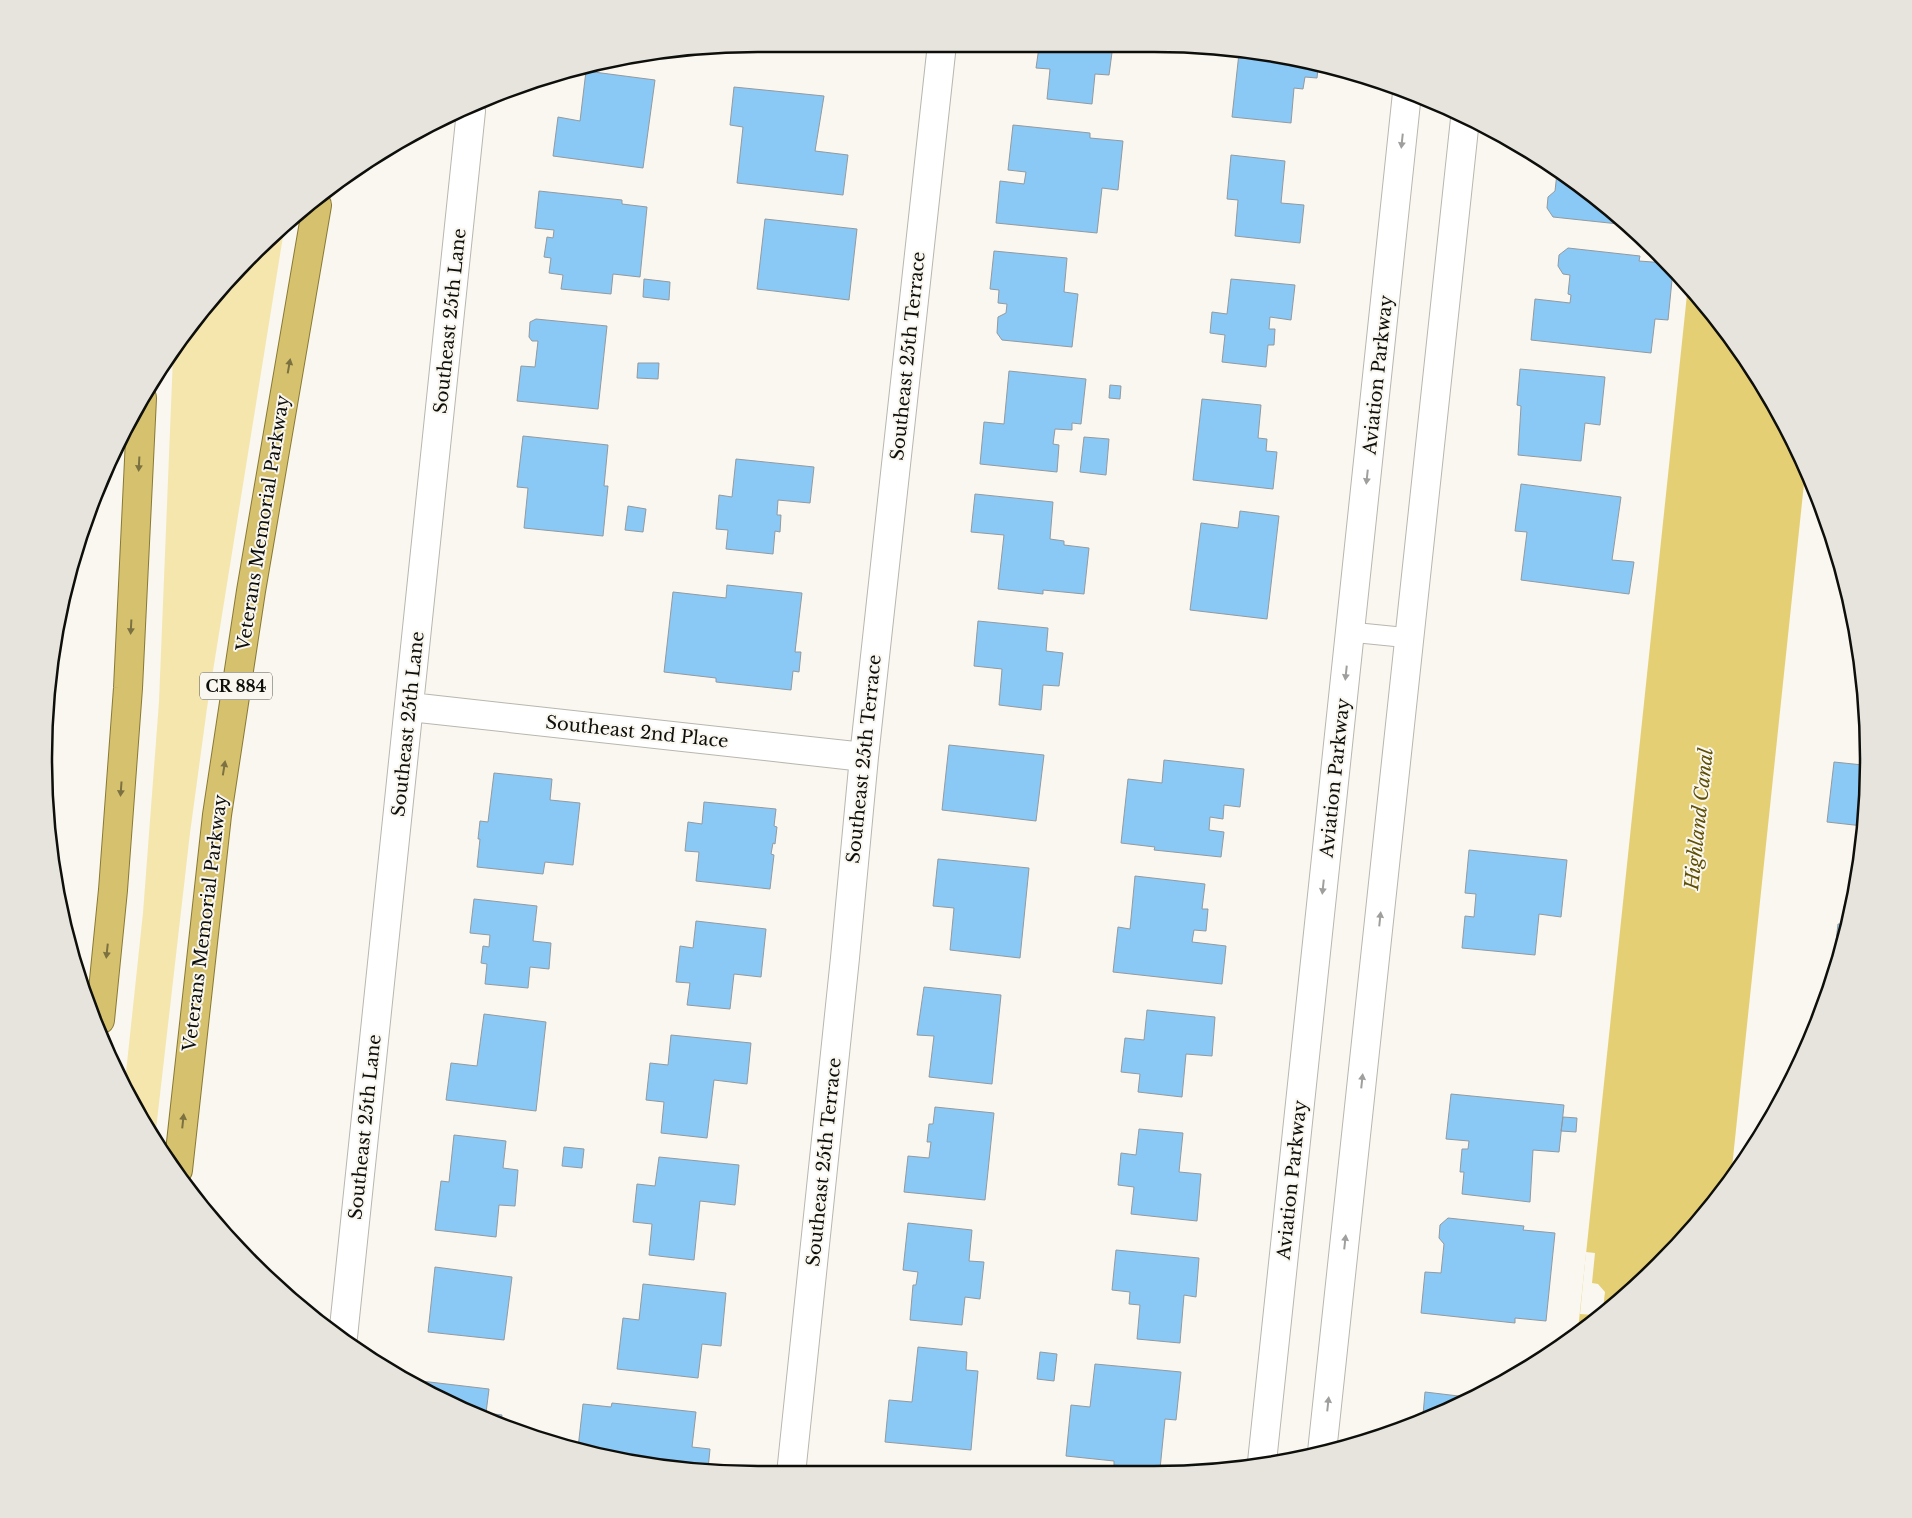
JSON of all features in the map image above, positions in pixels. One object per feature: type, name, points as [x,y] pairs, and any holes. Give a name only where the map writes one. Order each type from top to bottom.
[{"type":"highway","name":"Veterans Memorial Parkway","points":[[179,1162],[217,815],[251,591],[316,209]]},
{"type":"highway","points":[[101,1014],[113,890],[128,697],[141,417]]},
{"type":"street","name":"Southeast 25th Terrace","points":[[792,1466],[864,757],[941,52]]},
{"type":"street","name":"Aviation Parkway","points":[[1263,1456],[1407,100]]},
{"type":"street","name":"Southeast 25th Lane","points":[[344,1330],[471,114]]},
{"type":"street","points":[[1323,1444],[1464,125]]},
{"type":"street","name":"Southeast 2nd Place","points":[[410,707],[864,757]]},
{"type":"lane","points":[[1350,632],[1410,638]]},
{"type":"shaded area","points":[[283,237],[207,708],[190,833],[156,1127],[126,1073],[143,913],[159,702],[173,365],[198,329],[228,293],[259,259]]},
{"type":"water","name":"Highland Canal","points":[[1687,296],[1714,329],[1765,406],[1804,484],[1733,1163],[1714,1189],[1653,1259],[1579,1323]]},
{"type":"pier","points":[[1586,1252],[1595,1253],[1592,1283],[1598,1284],[1605,1292],[1604,1303],[1589,1315],[1580,1314]]},
{"type":"building","points":[[1038,52],[1112,52],[1109,75],[1095,74],[1092,104],[1047,99],[1050,69],[1036,68]]},
{"type":"building","points":[[1238,58],[1291,66],[1318,73],[1317,78],[1305,77],[1303,89],[1294,88],[1291,123],[1232,117]]},
{"type":"building","points":[[595,72],[655,80],[643,168],[553,156],[558,117],[580,121],[586,75]]},
{"type":"building","points":[[734,87],[824,96],[815,151],[848,155],[843,195],[737,183],[743,127],[730,125]]},
{"type":"building","points":[[1013,125],[1090,133],[1090,138],[1123,141],[1118,190],[1102,188],[1097,233],[996,223],[1000,181],[1024,184],[1026,172],[1008,170]]},
{"type":"building","points":[[1231,155],[1285,161],[1281,203],[1304,205],[1300,243],[1235,236],[1238,200],[1227,199]]},
{"type":"building","points":[[1556,179],[1614,223],[1553,217],[1547,208],[1548,197],[1555,191]]},
{"type":"building","points":[[539,191],[622,200],[622,204],[647,207],[640,277],[613,274],[611,294],[561,289],[563,275],[549,273],[551,258],[544,257],[547,237],[553,238],[554,230],[535,228]]},
{"type":"building","points":[[765,219],[857,229],[849,300],[757,289]]},
{"type":"building","points":[[1568,248],[1640,256],[1639,261],[1656,262],[1672,280],[1668,320],[1655,319],[1651,353],[1531,340],[1535,299],[1570,303],[1571,295],[1568,294],[1570,275],[1563,274],[1558,266],[1559,255]]},
{"type":"building","points":[[994,251],[1067,258],[1064,292],[1078,294],[1072,347],[1002,340],[997,333],[998,317],[1006,313],[1007,304],[998,303],[999,290],[990,289]]},
{"type":"building","points":[[644,279],[670,282],[669,300],[643,297]]},
{"type":"building","points":[[1231,279],[1295,285],[1291,320],[1270,317],[1269,329],[1275,329],[1274,345],[1268,345],[1266,367],[1222,362],[1225,335],[1210,333],[1212,312],[1227,314]]},
{"type":"building","points":[[536,319],[607,326],[598,409],[517,401],[521,366],[535,367],[538,341],[532,341],[529,337],[530,322]]},
{"type":"building","points":[[638,363],[659,363],[658,379],[637,378]]},
{"type":"building","points":[[1520,369],[1605,377],[1600,425],[1585,423],[1581,461],[1518,455],[1521,406],[1517,405]]},
{"type":"building","points":[[1009,371],[1086,379],[1081,424],[1072,423],[1072,430],[1055,429],[1053,444],[1059,445],[1057,472],[980,464],[984,422],[1004,424]]},
{"type":"building","points":[[1110,385],[1121,386],[1120,399],[1109,398]]},
{"type":"building","points":[[1202,399],[1261,405],[1258,438],[1267,439],[1266,451],[1277,452],[1273,489],[1193,480]]},
{"type":"building","points":[[523,436],[608,445],[604,486],[608,486],[603,536],[524,528],[528,488],[517,487]]},
{"type":"building","points":[[1084,437],[1109,439],[1106,475],[1080,472]]},
{"type":"building","points":[[736,459],[814,467],[810,503],[778,500],[777,515],[781,515],[780,532],[775,531],[773,554],[726,549],[728,530],[716,529],[719,495],[732,497]]},
{"type":"building","points":[[1521,484],[1621,497],[1612,560],[1634,562],[1629,594],[1521,580],[1527,532],[1515,531]]},
{"type":"building","points":[[975,494],[1053,502],[1050,539],[1064,541],[1064,545],[1089,548],[1084,594],[1043,590],[1043,594],[998,589],[1004,535],[971,532]]},
{"type":"building","points":[[628,506],[646,509],[643,532],[625,530]]},
{"type":"building","points":[[1240,511],[1279,516],[1267,619],[1190,610],[1201,523],[1238,528]]},
{"type":"building","points":[[727,585],[802,593],[795,652],[801,652],[799,672],[793,671],[791,690],[716,682],[716,678],[664,672],[673,592],[726,598]]},
{"type":"building","points":[[978,621],[1048,628],[1046,651],[1063,653],[1059,686],[1043,685],[1041,710],[999,705],[1002,669],[974,666]]},
{"type":"building","points":[[949,745],[1044,755],[1036,821],[942,810]]},
{"type":"building","points":[[1164,760],[1244,769],[1240,807],[1224,805],[1223,819],[1210,817],[1209,830],[1224,832],[1221,857],[1154,850],[1155,847],[1121,843],[1128,779],[1162,783]]},
{"type":"building","points":[[1834,762],[1860,765],[1856,825],[1827,822]]},
{"type":"building","points":[[494,773],[552,779],[550,800],[580,803],[573,865],[545,862],[543,874],[477,867],[480,821],[488,822]]},
{"type":"building","points":[[704,802],[776,809],[774,826],[777,827],[775,844],[773,843],[771,854],[774,855],[770,889],[696,881],[699,852],[685,851],[688,822],[702,824]]},
{"type":"building","points":[[1469,850],[1567,860],[1561,917],[1539,914],[1535,955],[1462,948],[1465,916],[1474,917],[1476,894],[1465,893]]},
{"type":"building","points":[[938,859],[1029,868],[1020,958],[950,950],[954,908],[933,906]]},
{"type":"building","points":[[1135,876],[1205,884],[1202,909],[1208,909],[1206,931],[1194,930],[1192,942],[1226,946],[1222,984],[1113,972],[1118,927],[1130,929]]},
{"type":"building","points":[[474,899],[537,906],[533,941],[551,943],[549,969],[530,967],[528,988],[485,984],[487,964],[481,963],[483,946],[489,947],[490,935],[470,933]]},
{"type":"building","points":[[696,921],[766,929],[761,977],[734,974],[730,1009],[687,1005],[690,983],[676,982],[680,946],[693,948]]},
{"type":"building","points":[[924,987],[1001,995],[992,1084],[929,1077],[934,1036],[917,1035]]},
{"type":"building","points":[[1147,1010],[1215,1017],[1212,1056],[1186,1054],[1182,1097],[1138,1092],[1140,1074],[1121,1072],[1125,1038],[1144,1040]]},
{"type":"building","points":[[484,1014],[546,1022],[536,1111],[446,1100],[451,1063],[477,1066]]},
{"type":"building","points":[[671,1035],[751,1043],[747,1084],[714,1080],[707,1138],[661,1133],[664,1102],[646,1100],[650,1063],[668,1065]]},
{"type":"building","points":[[1451,1094],[1564,1105],[1559,1152],[1533,1150],[1530,1202],[1462,1194],[1464,1172],[1460,1172],[1462,1149],[1468,1149],[1469,1141],[1446,1139]]},
{"type":"building","points":[[935,1107],[994,1113],[985,1200],[904,1192],[908,1156],[929,1158],[931,1142],[927,1142],[929,1124],[933,1124]]},
{"type":"building","points":[[1563,1117],[1577,1118],[1576,1132],[1561,1131]]},
{"type":"building","points":[[1139,1129],[1183,1133],[1179,1172],[1201,1174],[1197,1221],[1131,1214],[1134,1187],[1118,1185],[1121,1153],[1136,1155]]},
{"type":"building","points":[[454,1135],[506,1141],[503,1168],[518,1170],[515,1206],[499,1205],[496,1237],[435,1230],[441,1181],[449,1182]]},
{"type":"building","points":[[564,1147],[584,1149],[582,1168],[562,1166]]},
{"type":"building","points":[[659,1157],[739,1165],[735,1205],[700,1201],[694,1260],[649,1255],[652,1224],[633,1222],[637,1184],[655,1186]]},
{"type":"building","points":[[1448,1218],[1524,1226],[1523,1230],[1555,1233],[1546,1321],[1515,1318],[1515,1323],[1421,1313],[1425,1272],[1441,1273],[1444,1244],[1439,1238],[1440,1225]]},
{"type":"building","points":[[908,1223],[972,1230],[969,1261],[984,1262],[980,1299],[965,1297],[962,1325],[910,1320],[913,1285],[916,1285],[918,1272],[903,1270]]},
{"type":"building","points":[[1116,1250],[1199,1258],[1196,1297],[1184,1295],[1180,1343],[1137,1339],[1140,1305],[1129,1304],[1130,1292],[1112,1290]]},
{"type":"building","points":[[435,1267],[512,1277],[504,1340],[428,1332]]},
{"type":"building","points":[[643,1284],[726,1293],[721,1346],[702,1344],[698,1378],[617,1369],[623,1318],[639,1320]]},
{"type":"building","points":[[918,1347],[967,1352],[966,1370],[978,1371],[971,1450],[885,1442],[889,1400],[912,1402]]},
{"type":"building","points":[[1040,1352],[1057,1354],[1054,1381],[1037,1379]]},
{"type":"building","points":[[1095,1364],[1181,1372],[1176,1420],[1165,1419],[1160,1466],[1114,1465],[1114,1461],[1066,1456],[1071,1405],[1090,1407]]},
{"type":"building","points":[[426,1382],[489,1389],[486,1411]]},
{"type":"building","points":[[1425,1392],[1458,1396],[1423,1412]]},
{"type":"building","points":[[612,1403],[696,1412],[692,1447],[710,1449],[709,1464],[621,1452],[579,1442],[583,1404],[611,1407]]}]
